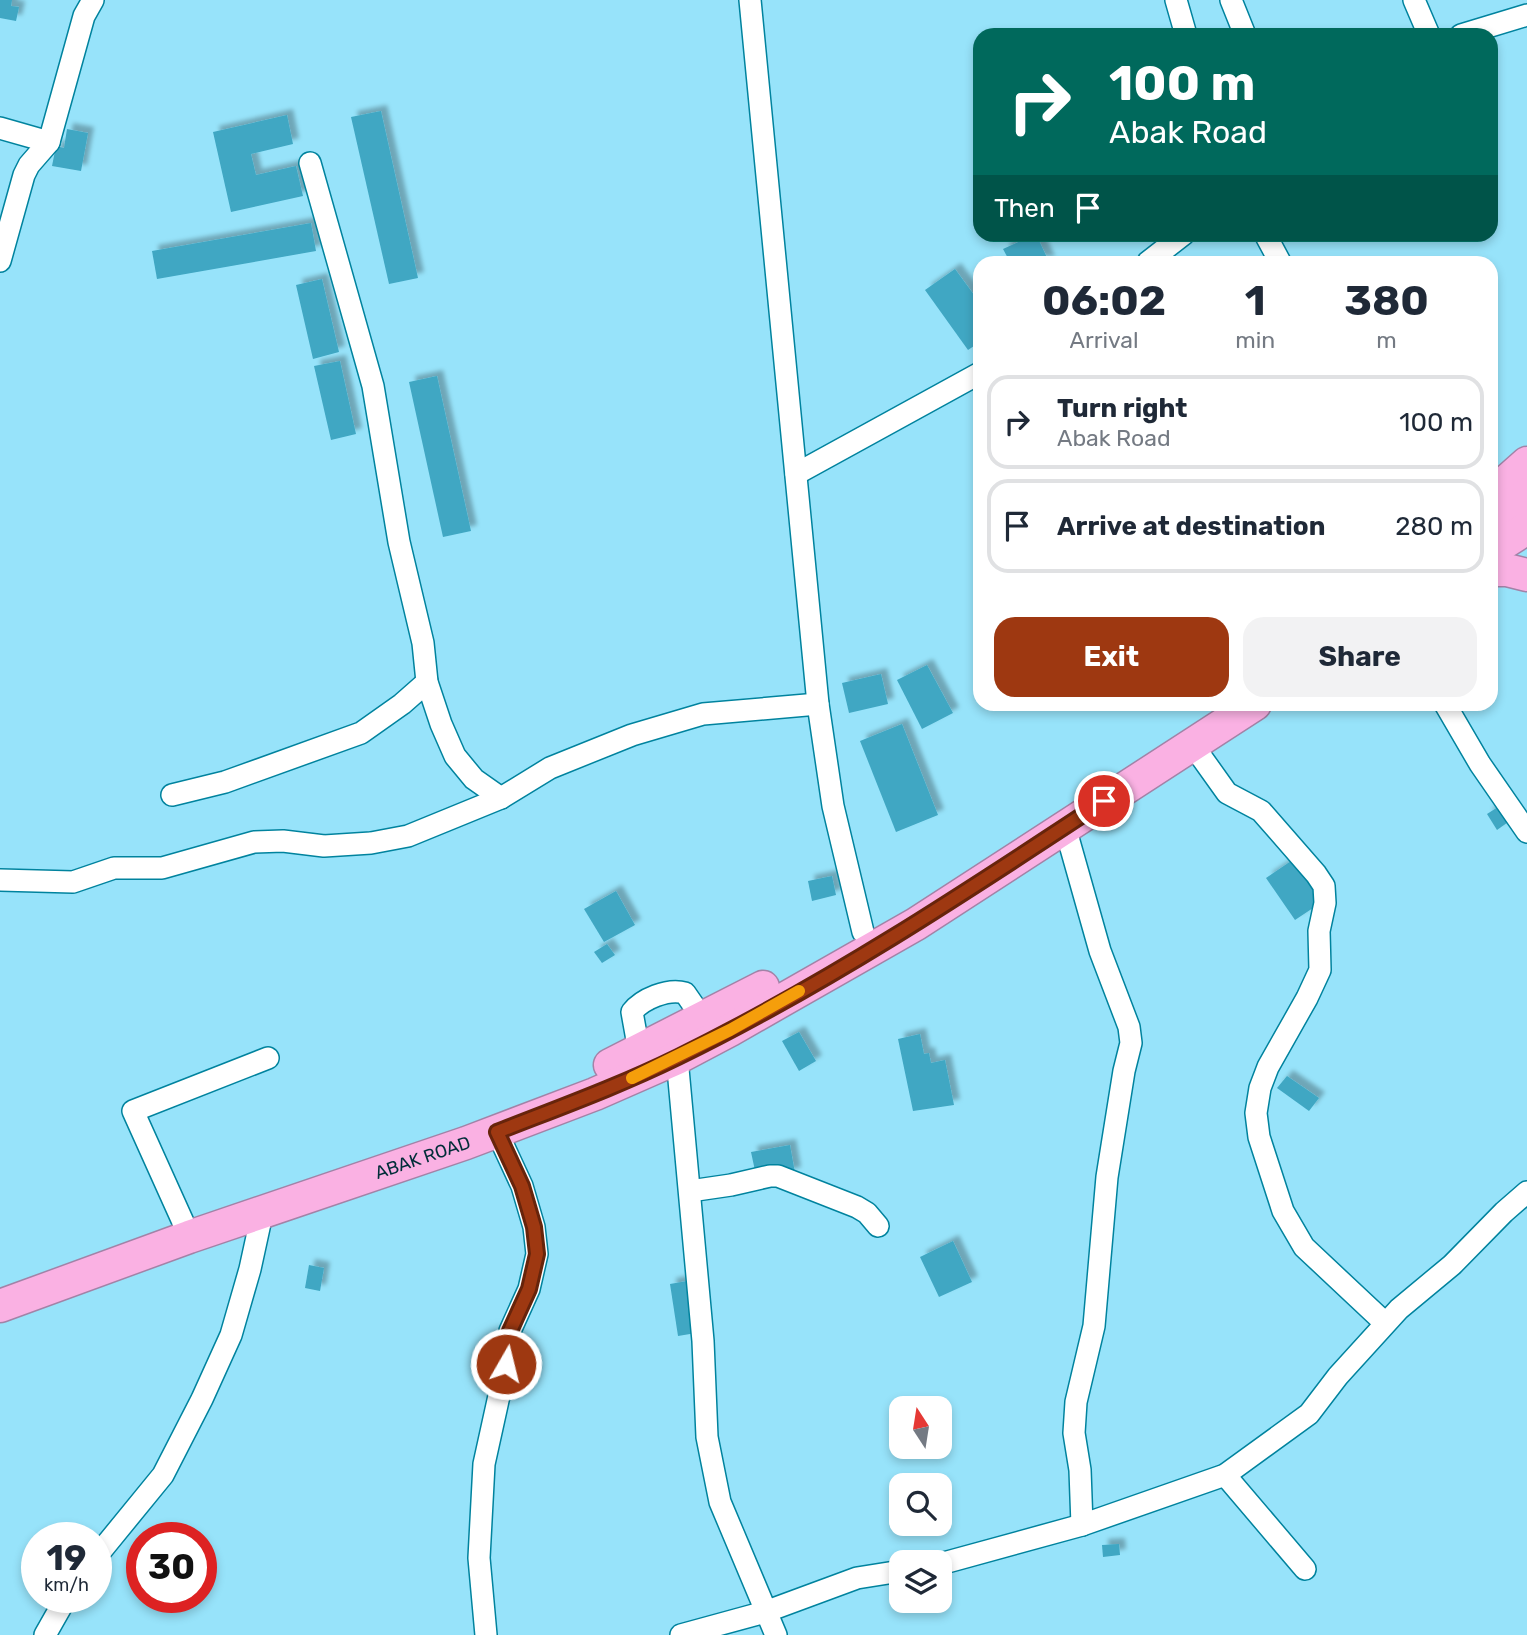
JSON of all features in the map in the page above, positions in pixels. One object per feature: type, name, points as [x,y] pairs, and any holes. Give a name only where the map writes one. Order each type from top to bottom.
[{"type":"highway","points":[[1498,489],[1527,463]]},
{"type":"highway","points":[[1498,514],[1527,494]]},
{"type":"highway","points":[[1498,547],[1527,528]]},
{"type":"highway","points":[[1498,570],[1527,575]]},
{"type":"highway","name":"ABAK ROAD","points":[[0,1306],[186,1229],[520,1104],[704,1019],[863,932],[947,882],[1204,711]]},
{"type":"highway","name":"ABAK ROAD","points":[[0,1285],[186,1229],[262,1214],[497,1132],[595,1094],[677,1058],[916,924],[1244,711]]},
{"type":"street","points":[[0,261],[24,175],[49,142],[84,16],[93,0]]},
{"type":"street","points":[[750,0],[818,704],[833,806],[863,932]]},
{"type":"street","points":[[1176,0],[1184,28]]},
{"type":"street","points":[[1231,0],[1242,28]]},
{"type":"street","points":[[1414,0],[1426,28]]},
{"type":"street","points":[[1484,28],[1527,15]]},
{"type":"street","points":[[0,128],[49,142]]},
{"type":"street","points":[[310,163],[373,386],[399,542],[423,643],[427,682],[455,756],[474,779],[501,798]]},
{"type":"street","points":[[1156,256],[1174,242]]},
{"type":"street","points":[[796,474],[973,383]]},
{"type":"street","points":[[172,795],[225,782],[361,733],[402,704],[427,682]]},
{"type":"street","points":[[0,880],[73,882],[114,868],[162,868],[254,842],[283,841],[324,846],[371,843],[408,836],[501,798],[550,768],[632,735],[703,715],[818,704]]},
{"type":"street","points":[[1449,711],[1480,764],[1527,832]]},
{"type":"street","points":[[1192,744],[1227,793],[1261,811],[1324,886],[1325,903],[1319,931],[1320,970],[1268,1067],[1260,1088],[1256,1114],[1259,1137],[1283,1211],[1304,1247],[1385,1323]]},
{"type":"street","points":[[1065,827],[1100,951],[1129,1027],[1131,1043],[1107,1177],[1094,1325],[1076,1402],[1074,1433],[1080,1470],[1082,1525]]},
{"type":"street","points":[[639,1051],[632,1012],[649,999],[672,992],[685,993],[704,1019]]},
{"type":"street","points":[[186,1229],[133,1111],[268,1058]]},
{"type":"street","points":[[677,1058],[703,1341],[706,1437],[720,1502],[776,1635]]},
{"type":"street","points":[[486,1635],[479,1558],[484,1464],[506,1364],[510,1331],[529,1289],[537,1254],[534,1227],[522,1186],[497,1132]]},
{"type":"street","points":[[690,1191],[778,1176],[857,1207],[867,1213],[878,1226]]},
{"type":"street","points":[[952,1561],[1082,1525],[1225,1475],[1310,1414],[1399,1308],[1452,1265],[1527,1192]]},
{"type":"street","points":[[112,1538],[163,1475],[202,1399],[231,1335],[262,1214]]},
{"type":"street","points":[[1225,1475],[1305,1569]]},
{"type":"street","points":[[681,1635],[765,1612],[857,1578],[889,1573]]},
{"type":"street","points":[[45,1635],[57,1613]]},
{"type":"building","points":[[0,0],[12,0],[11,6],[19,7],[16,21],[0,18]]},
{"type":"building","points":[[381,111],[418,278],[389,284],[351,117]]},
{"type":"building","points":[[287,115],[293,144],[251,154],[256,175],[296,166],[303,196],[231,212],[213,132]]},
{"type":"building","points":[[67,129],[88,133],[81,171],[52,166],[56,146],[64,148]]},
{"type":"building","points":[[311,223],[316,251],[157,279],[152,251]]},
{"type":"building","points":[[1018,242],[1040,242],[1046,256],[1007,256],[1003,249]]},
{"type":"building","points":[[955,269],[973,293],[973,347],[968,350],[925,290]]},
{"type":"building","points":[[322,279],[339,352],[313,359],[296,285]]},
{"type":"building","points":[[340,361],[356,434],[331,440],[314,366]]},
{"type":"building","points":[[437,376],[471,531],[443,537],[409,382]]},
{"type":"building","points":[[927,665],[953,713],[922,729],[897,680]]},
{"type":"building","points":[[881,674],[888,704],[849,713],[842,683]]},
{"type":"building","points":[[902,724],[938,815],[896,832],[860,741]]},
{"type":"building","points":[[1501,805],[1511,820],[1497,830],[1487,814]]},
{"type":"building","points":[[1297,857],[1325,900],[1295,920],[1266,878]]},
{"type":"building","points":[[832,876],[836,895],[812,901],[808,881]]},
{"type":"building","points":[[616,891],[635,925],[604,942],[584,909]]},
{"type":"building","points":[[607,944],[615,955],[602,963],[594,952]]},
{"type":"building","points":[[799,1032],[816,1061],[799,1071],[782,1041]]},
{"type":"building","points":[[920,1034],[924,1054],[929,1053],[931,1063],[945,1060],[954,1105],[913,1111],[898,1039]]},
{"type":"building","points":[[1287,1076],[1319,1098],[1309,1111],[1277,1088]]},
{"type":"building","points":[[790,1145],[795,1173],[757,1180],[751,1152]]},
{"type":"building","points":[[953,1241],[972,1282],[939,1297],[920,1257]]},
{"type":"building","points":[[309,1265],[324,1268],[320,1291],[305,1288]]},
{"type":"building","points":[[693,1280],[702,1332],[678,1336],[670,1284]]},
{"type":"building","points":[[1119,1544],[1120,1555],[1103,1557],[1102,1545]]},
{"type":"slow traffic","points":[[632,1078],[677,1058],[799,991]]},
{"type":"route","points":[[506,1364],[510,1331],[529,1289],[537,1254],[534,1227],[522,1186],[497,1132],[595,1094],[677,1058],[730,1030],[916,924],[1104,801]]}]
